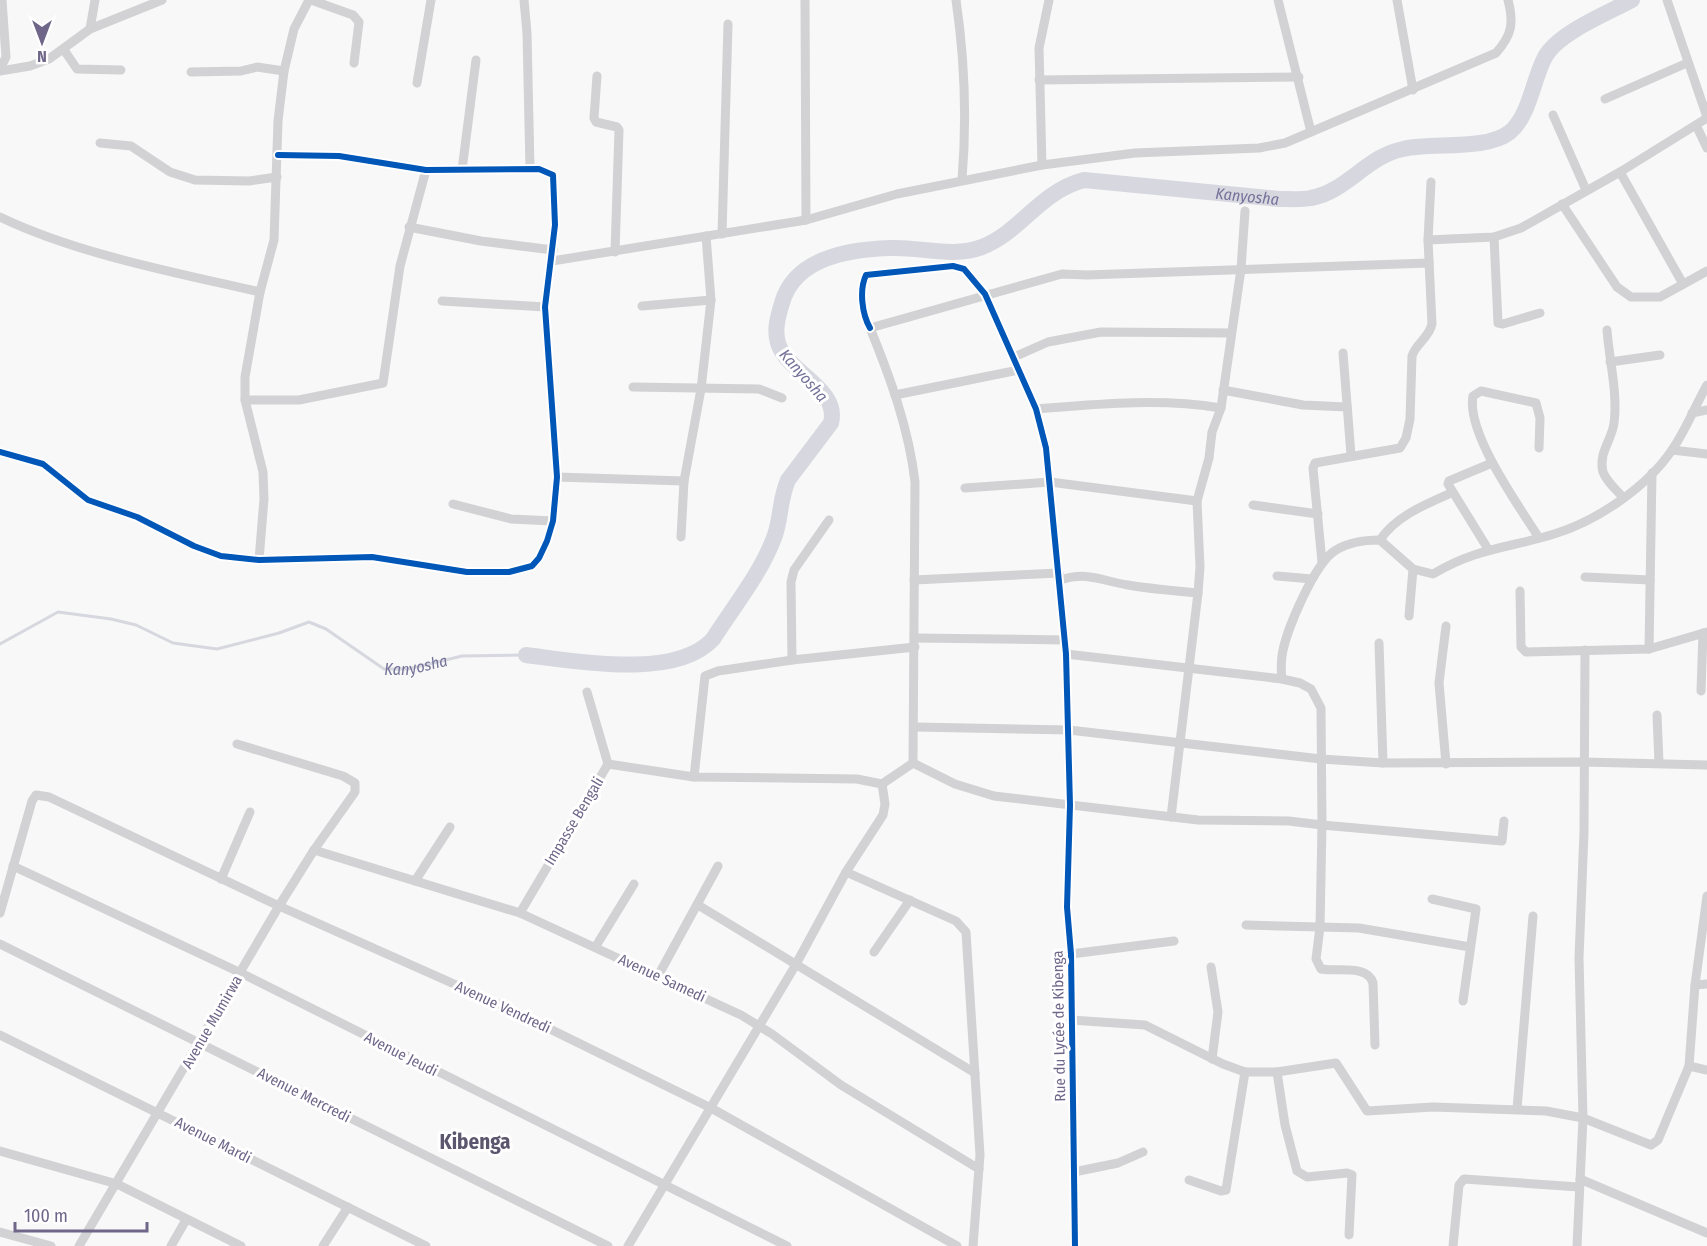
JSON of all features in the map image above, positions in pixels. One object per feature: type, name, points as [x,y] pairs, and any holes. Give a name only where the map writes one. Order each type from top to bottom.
[{"type":"street","points":[[0,70],[6,57],[2,0]]},
{"type":"street","points":[[90,29],[95,0]]},
{"type":"street","points":[[0,70],[30,66],[64,50],[90,29],[162,0]]},
{"type":"street","points":[[259,560],[264,499],[263,472],[245,400],[245,377],[261,292],[274,240],[278,121],[284,72],[294,29],[310,0],[353,15],[359,22],[354,63]]},
{"type":"street","points":[[417,83],[431,0]]},
{"type":"street","points":[[805,0],[808,98],[806,220]]},
{"type":"street","points":[[956,0],[964,66],[966,131],[962,180]]},
{"type":"street","points":[[1042,165],[1039,48],[1049,0]]},
{"type":"street","points":[[1278,0],[1311,132]]},
{"type":"street","points":[[1397,0],[1413,90]]},
{"type":"street","points":[[552,261],[806,220],[897,194],[1042,165],[1135,153],[1259,148],[1285,143],[1496,54],[1507,41],[1512,30],[1508,0]]},
{"type":"street","points":[[1428,240],[1494,237],[1521,228],[1620,172],[1707,118],[1667,0]]},
{"type":"street","points":[[521,1],[530,169]]},
{"type":"street","points":[[722,234],[728,24]]},
{"type":"street","points":[[64,50],[77,69],[121,70]]},
{"type":"street","points":[[462,170],[476,60]]},
{"type":"street","points":[[1605,99],[1688,63]]},
{"type":"street","points":[[191,72],[241,71],[257,67],[284,72]]},
{"type":"street","points":[[597,76],[594,118],[596,122],[617,126],[619,130],[615,252]]},
{"type":"street","points":[[1039,81],[1299,77]]},
{"type":"street","points":[[1553,115],[1586,190]]},
{"type":"street","points":[[1696,126],[1707,148]]},
{"type":"street","points":[[100,143],[131,146],[170,171],[195,180],[249,181],[277,177]]},
{"type":"street","points":[[0,452],[43,464],[88,500],[137,517],[194,546],[221,556],[259,560],[372,557],[412,561],[459,572],[522,570],[539,558],[553,521],[558,477],[545,307],[552,261],[556,205],[553,175],[548,171],[530,169],[426,170],[339,156],[278,155]]},
{"type":"street","points":[[245,400],[299,400],[383,383],[395,290],[426,170]]},
{"type":"street","points":[[1620,172],[1683,284]]},
{"type":"street","points":[[1322,562],[1313,468],[1316,464],[1351,455],[1400,448],[1406,438],[1410,419],[1413,351],[1428,337],[1432,324],[1428,240],[1431,182]]},
{"type":"street","points":[[1562,204],[1617,287],[1631,297],[1660,297],[1707,271]]},
{"type":"street","points":[[1171,817],[1191,668],[1198,593],[1200,567],[1197,501],[1209,458],[1212,432],[1221,408],[1240,269],[1245,212]]},
{"type":"street","points":[[0,217],[33,232],[150,267],[261,292]]},
{"type":"street","points":[[410,227],[482,242],[553,250]]},
{"type":"street","points":[[681,537],[684,481],[702,389],[711,300],[706,236]]},
{"type":"street","points":[[1494,237],[1498,323],[1503,324],[1540,313]]},
{"type":"street","points":[[913,763],[915,482],[913,459],[895,395],[870,328],[1062,274],[1429,262]]},
{"type":"street","name":"Rue du Lycée de Kibenga","points":[[870,328],[864,318],[863,287],[866,275],[953,266],[969,273],[985,294],[1014,357],[1036,409],[1046,448],[1060,577],[1069,730],[1070,805],[1067,907],[1071,954],[1075,1246]]},
{"type":"street","points":[[642,306],[711,300]]},
{"type":"street","points":[[442,301],[545,307]]},
{"type":"street","points":[[1606,330],[1614,422],[1602,464],[1603,474],[1623,497]]},
{"type":"street","points":[[1014,357],[1048,342],[1101,332],[1232,333]]},
{"type":"street","points":[[1343,353],[1351,455]]},
{"type":"street","points":[[1610,362],[1660,355]]},
{"type":"street","points":[[895,395],[1019,370]]},
{"type":"street","points":[[1380,540],[1413,569],[1433,574],[1468,555],[1572,528],[1623,497],[1652,473],[1672,450],[1707,385]]},
{"type":"street","points":[[633,387],[759,389],[782,398]]},
{"type":"street","points":[[1223,390],[1303,405],[1347,407]]},
{"type":"street","points":[[1539,448],[1540,418],[1536,403],[1481,392],[1476,393],[1472,400],[1477,423],[1492,463],[1539,538]]},
{"type":"street","points":[[1036,409],[1143,402],[1183,402],[1221,408]]},
{"type":"street","points":[[1692,413],[1707,411]]},
{"type":"street","points":[[1672,450],[1707,454]]},
{"type":"street","points":[[1488,549],[1451,493],[1449,481],[1492,463]]},
{"type":"street","points":[[1649,649],[1652,473]]},
{"type":"street","points":[[558,477],[684,481]]},
{"type":"street","points":[[965,488],[1050,482],[1197,501]]},
{"type":"street","points":[[1281,679],[1284,647],[1312,579],[1322,562],[1335,551],[1349,544],[1380,540],[1389,527],[1426,504],[1451,493]]},
{"type":"street","points":[[453,504],[511,519],[553,521]]},
{"type":"street","points":[[1253,505],[1318,514]]},
{"type":"street","points":[[792,660],[794,570],[829,520]]},
{"type":"street","points":[[1409,616],[1413,569]]},
{"type":"street","points":[[914,580],[1094,575],[1127,585],[1198,593]]},
{"type":"street","points":[[1277,576],[1312,579]]},
{"type":"street","points":[[1585,577],[1650,580]]},
{"type":"street","points":[[1520,591],[1522,651],[1649,649],[1705,632],[1701,691]]},
{"type":"street","points":[[1446,626],[1439,683],[1446,764]]},
{"type":"street","points":[[694,777],[705,676],[792,660],[915,642],[1065,640]]},
{"type":"street","points":[[1379,643],[1383,763]]},
{"type":"street","points":[[1577,1246],[1583,1118],[1579,958],[1585,650]]},
{"type":"street","points":[[1066,654],[1281,679],[1300,683],[1311,689],[1318,698],[1321,708],[1323,825],[1320,927],[1316,959],[1319,968],[1364,972],[1371,976],[1375,1045]]},
{"type":"street","name":"Impasse Bengali","points":[[520,913],[608,764],[587,692]]},
{"type":"street","points":[[1657,715],[1659,763]]},
{"type":"street","points":[[915,727],[1069,730],[1321,759],[1383,763],[1583,762],[1707,765]]},
{"type":"street","name":"Avenue Mumirwa","points":[[79,1246],[279,906],[356,788],[351,780],[237,744]]},
{"type":"street","points":[[608,764],[694,777],[857,779],[882,784],[913,763]]},
{"type":"street","points":[[913,763],[956,784],[994,796],[1221,822],[1303,821],[1323,825],[1502,841],[1504,821]]},
{"type":"street","points":[[628,1246],[795,966],[846,872],[883,815],[885,804],[882,784]]},
{"type":"street","name":"Avenue Vendredi","points":[[13,866],[32,801],[36,795],[49,797],[279,906],[499,1004],[711,1108],[957,1246]]},
{"type":"street","points":[[221,879],[250,812]]},
{"type":"street","points":[[415,881],[450,827]]},
{"type":"street","name":"Avenue Samedi","points":[[314,850],[520,913],[596,946],[759,1026],[841,1085],[979,1169]]},
{"type":"street","points":[[0,913],[13,866]]},
{"type":"street","name":"Avenue Jeudi","points":[[13,866],[241,973],[787,1246]]},
{"type":"street","points":[[658,976],[718,866]]},
{"type":"street","points":[[846,872],[956,921],[966,932],[979,1169],[972,1246]]},
{"type":"street","points":[[596,946],[634,884]]},
{"type":"street","points":[[1071,1020],[1145,1024],[1212,1059],[1245,1072],[1277,1072],[1336,1063],[1367,1111],[1433,1107],[1517,1109],[1583,1118],[1646,1144],[1654,1144],[1658,1140],[1689,1066],[1695,985],[1707,896]]},
{"type":"street","points":[[1432,899],[1476,909],[1463,1000]]},
{"type":"street","points":[[874,952],[910,900]]},
{"type":"street","points":[[698,905],[795,966],[975,1073]]},
{"type":"street","points":[[1517,1109],[1533,916]]},
{"type":"street","points":[[1246,925],[1359,928],[1470,947]]},
{"type":"street","points":[[1071,954],[1174,942]]},
{"type":"street","name":"Avenue Mercredi","points":[[0,944],[608,1246]]},
{"type":"street","points":[[1211,967],[1218,1012],[1212,1059]]},
{"type":"street","points":[[1695,985],[1707,984]]},
{"type":"street","name":"Avenue Mardi","points":[[0,1035],[348,1207],[415,1244],[426,1246]]},
{"type":"street","points":[[1689,1066],[1707,1070]]},
{"type":"street","points":[[1189,1180],[1221,1191],[1227,1188],[1245,1072]]},
{"type":"street","points":[[1277,1072],[1285,1125],[1297,1171],[1307,1176],[1347,1173],[1352,1175],[1349,1235]]},
{"type":"street","points":[[0,1151],[117,1184],[241,1246]]},
{"type":"street","points":[[1074,1172],[1118,1163],[1143,1152]]},
{"type":"street","points":[[1453,1246],[1460,1185],[1464,1179],[1579,1183],[1707,1233]]},
{"type":"street","points":[[323,1246],[348,1207]]},
{"type":"street","points":[[171,1246],[186,1220]]},
{"type":"street","points":[[0,1232],[51,1246]]},
{"type":"waterway","name":"Kanyosha","points":[[526,655],[624,665],[651,664],[675,660],[696,652],[713,639],[755,575],[769,549],[777,528],[788,480],[831,423],[832,411],[828,400],[821,390],[783,354],[777,338],[778,318],[789,287],[811,266],[842,254],[876,249],[903,248],[960,252],[982,247],[996,240],[1055,193],[1084,180],[1279,199],[1307,199],[1335,189],[1390,153],[1415,147],[1474,144],[1500,138],[1517,125],[1541,66],[1551,48],[1584,24],[1632,0]]},
{"type":"waterway","name":"Kanyosha","points":[[0,644],[58,612],[111,619],[136,625],[173,643],[217,649],[279,633],[309,622],[326,629],[384,669],[408,669],[462,656],[526,655]]},
{"type":"cycle path","points":[[0,452],[43,464],[88,500],[137,517],[194,546],[221,556],[259,560],[372,557],[467,572],[509,572],[532,566],[539,558],[547,541],[553,521],[557,477],[545,307],[555,225],[553,175],[539,169],[426,170],[339,156],[278,155]]},
{"type":"cycle path","points":[[870,328],[862,302],[866,275],[953,266],[964,269],[985,294],[1036,409],[1046,448],[1066,654],[1070,805],[1067,907],[1071,954],[1075,1246]]},
{"type":"district","name":"Kibenga","points":[[475,1142]]}]
